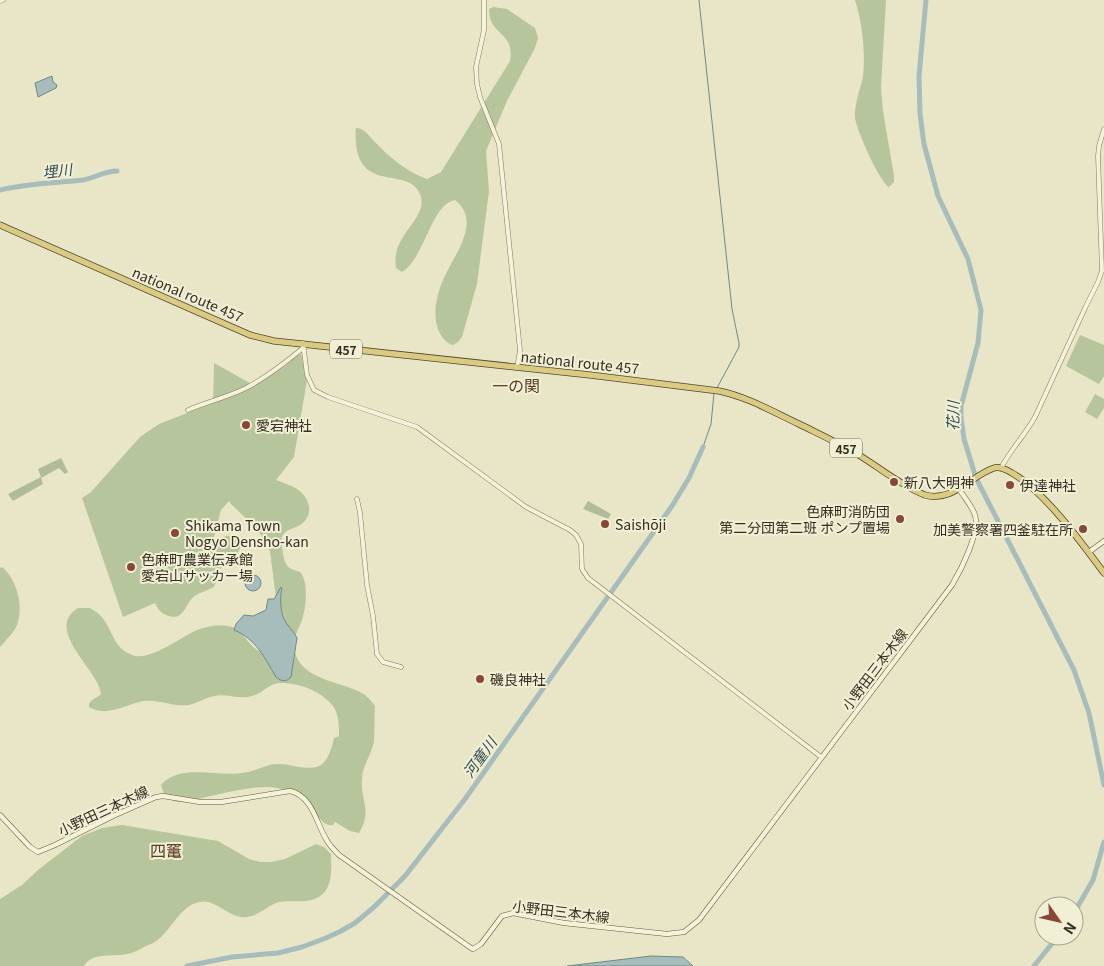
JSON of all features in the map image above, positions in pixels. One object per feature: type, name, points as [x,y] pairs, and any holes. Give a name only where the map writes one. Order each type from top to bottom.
[{"type":"highway","name":"national route 457","points":[[0,225],[250,334],[274,341],[303,346],[590,375],[726,392],[761,405],[849,449],[924,494],[936,497],[961,487],[988,471],[1001,468]]},
{"type":"highway","points":[[1001,468],[1019,477],[1031,487],[1089,552],[1104,573]]},
{"type":"main road","name":"小野田三本木線","points":[[0,815],[30,847],[38,852],[156,796],[200,802],[221,802],[290,791],[297,793],[304,799],[318,819],[326,839],[338,855],[396,894],[463,944],[473,949],[481,944],[499,918],[513,913],[586,926],[658,933],[684,932],[699,920],[958,576],[976,528],[973,511],[961,487]]},
{"type":"main road","points":[[1089,552],[1104,541]]},
{"type":"street","points":[[484,0],[484,30],[476,67],[477,84],[480,97],[499,144],[520,350],[517,368]]},
{"type":"street","points":[[1001,468],[1008,454],[1035,417],[1102,271],[1098,156],[1104,129]]},
{"type":"street","points":[[188,410],[244,389],[284,365],[303,346]]},
{"type":"street","points":[[303,346],[309,380],[314,390],[328,397],[417,427],[526,507],[573,532],[581,544],[583,572],[588,578],[606,594],[821,757]]},
{"type":"street","points":[[357,499],[367,585],[373,616],[376,654],[383,662],[401,667]]},
{"type":"green space","points":[[855,0],[886,0],[881,87],[894,176],[894,182],[889,187],[880,176],[869,155],[855,118],[856,103],[863,77],[864,49]]},
{"type":"green space","points":[[493,7],[507,9],[535,28],[538,38],[535,48],[507,101],[486,151],[489,191],[477,284],[462,337],[453,345],[445,340],[439,332],[436,308],[437,297],[443,280],[459,250],[466,229],[466,218],[463,209],[455,200],[447,204],[440,211],[410,265],[402,272],[396,268],[396,256],[399,246],[420,211],[422,203],[420,194],[415,186],[407,182],[369,171],[362,163],[357,151],[356,128],[364,131],[380,148],[412,172],[427,179],[441,172],[510,61],[511,51],[509,44],[506,38],[493,25],[490,18],[489,9]]},
{"type":"green space","points":[[1080,335],[1104,345],[1104,376],[1099,384],[1066,366]]},
{"type":"green space","points":[[301,354],[307,380],[294,457],[276,480],[292,486],[302,493],[309,507],[309,512],[304,521],[287,531],[281,539],[285,562],[290,568],[300,572],[306,588],[305,609],[296,636],[294,649],[300,663],[307,670],[326,680],[356,690],[366,696],[375,706],[374,742],[362,774],[366,811],[359,833],[350,831],[335,822],[333,825],[325,823],[309,803],[283,789],[272,787],[251,788],[190,801],[176,802],[163,792],[161,785],[169,778],[178,774],[200,772],[233,774],[274,764],[306,768],[321,765],[328,756],[334,738],[339,736],[336,713],[333,706],[322,696],[309,688],[279,683],[256,695],[247,697],[219,695],[189,705],[144,701],[110,711],[96,710],[89,707],[89,704],[101,694],[98,684],[69,639],[67,627],[69,617],[78,608],[90,608],[103,618],[121,649],[132,655],[139,656],[155,652],[199,630],[211,626],[224,625],[239,631],[255,649],[267,654],[280,629],[270,551],[258,530],[229,501],[221,510],[213,540],[225,536],[233,536],[239,539],[240,548],[238,553],[221,568],[214,587],[195,596],[178,616],[174,617],[164,614],[155,603],[123,617],[82,498],[91,492],[140,437],[159,424],[213,403],[214,363],[255,386],[285,366],[296,355]]},
{"type":"green space","points":[[1095,394],[1104,399],[1104,408],[1097,419],[1085,412]]},
{"type":"green space","points":[[61,458],[68,472],[65,474],[59,468],[41,478],[43,484],[13,501],[8,494],[41,477],[38,469]]},
{"type":"green space","points":[[588,501],[611,514],[608,519],[583,509]]},
{"type":"green space","points":[[2,567],[15,586],[20,610],[17,625],[0,647],[0,568]]},
{"type":"green space","points":[[122,825],[218,841],[249,859],[260,862],[285,859],[316,844],[324,847],[331,854],[329,885],[326,891],[315,899],[276,903],[255,915],[246,917],[236,916],[210,902],[199,902],[183,911],[161,937],[154,942],[129,954],[97,957],[84,966],[0,966],[0,899],[22,885],[82,836],[102,828]]},
{"type":"water","points":[[52,76],[53,82],[57,85],[56,88],[38,97],[35,83]]},
{"type":"water","points":[[253,575],[261,583],[253,591],[245,583]]},
{"type":"water","points":[[281,587],[283,616],[285,622],[297,638],[291,677],[286,681],[276,677],[254,644],[234,630],[236,624],[244,615],[253,616],[266,610],[268,599],[274,599]]},
{"type":"water","points":[[651,956],[683,957],[693,966],[567,966]]},
{"type":"waterway","points":[[699,0],[732,309],[739,343],[739,347],[717,388]]},
{"type":"waterway","name":"花川","points":[[926,0],[919,76],[920,114],[924,144],[938,196],[968,259],[981,310],[978,343],[961,406],[964,439],[976,478],[1074,670],[1089,713],[1104,785]]},
{"type":"waterway","name":"埋川","points":[[0,190],[83,180],[117,171]]},
{"type":"waterway","points":[[703,447],[711,424],[714,393]]},
{"type":"waterway","name":"河童川","points":[[187,966],[232,957],[278,953],[326,938],[355,923],[405,876],[465,799],[672,506],[689,478],[703,447]]},
{"type":"waterway","name":"花川","points":[[1084,896],[1093,880],[1104,842]]},
{"type":"waterway","name":"花川","points":[[1034,966],[1050,946]]},
{"type":"place","name":"愛宕神社","points":[[246,425]]},
{"type":"place","name":"新八大明神","points":[[894,482]]},
{"type":"place","name":"伊達神社","points":[[1010,485]]},
{"type":"place","name":"色麻町消防団 第二分団第二班 ポンプ置場","points":[[900,519]]},
{"type":"place","name":"Saishōji","points":[[605,524]]},
{"type":"place","name":"加美警察署四釜駐在所","points":[[1083,529]]},
{"type":"place","name":"Shikama Town Nogyo Densho-kan","points":[[175,533]]},
{"type":"place","name":"色麻町農業伝承館 愛宕山サッカー場","points":[[131,567]]},
{"type":"place","name":"磯良神社","points":[[480,679]]},
{"type":"district","name":"一の関","points":[[516,385]]},
{"type":"district","name":"四竃","points":[[166,850]]}]
